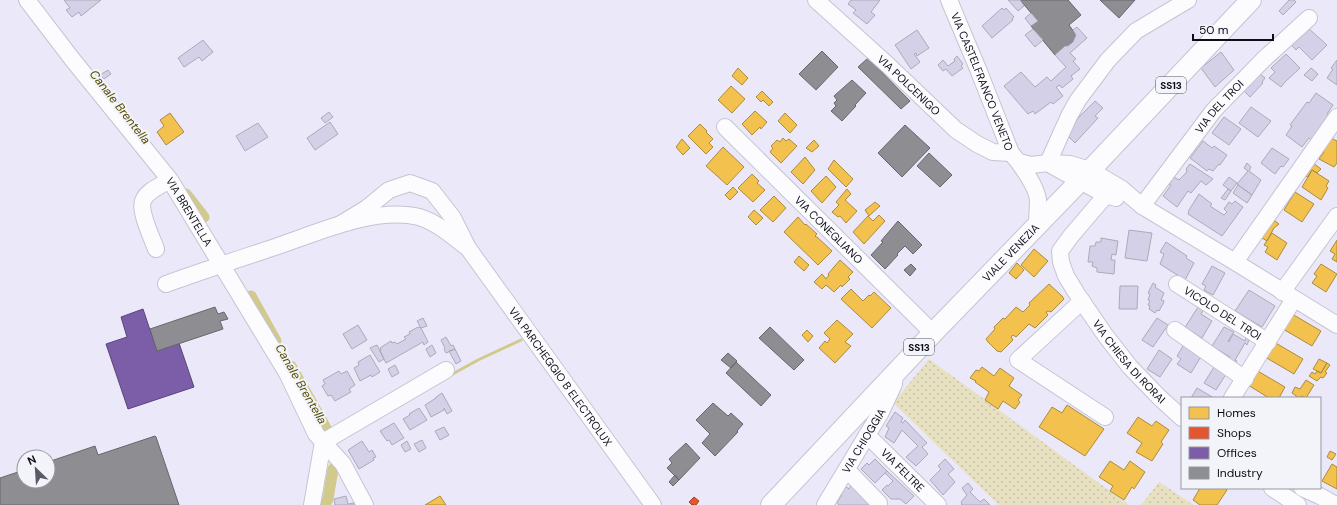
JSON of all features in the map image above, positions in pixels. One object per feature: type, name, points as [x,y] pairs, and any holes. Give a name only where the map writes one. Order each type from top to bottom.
[{"type":"main road","name":"VIALE VENEZIA","points":[[770,505],[933,332],[1085,176],[1251,0]]},
{"type":"street","name":"VIA BRENTELLA","points":[[27,0],[72,59],[170,180],[287,373],[316,434],[329,438],[365,505]]},
{"type":"street","name":"VIA POLCENIGO","points":[[816,0],[889,66],[956,130],[977,144],[993,152],[1015,158]]},
{"type":"street","name":"VIA CASTELFRANCO VENETO","points":[[948,0],[1015,158],[1032,184],[1038,199],[1036,226]]},
{"type":"street","points":[[1048,163],[1069,116],[1078,100],[1108,60],[1136,32],[1188,0]]},
{"type":"street","name":"VIA DEL TROI","points":[[1142,206],[1214,110],[1264,59],[1309,18]]},
{"type":"street","points":[[1235,262],[1337,117]]},
{"type":"street","name":"VIA CONEGLIANO","points":[[725,127],[933,332]]},
{"type":"street","name":"VIA CASTELFRANCO VENETO","points":[[1015,158],[1031,165],[1048,163],[1070,164],[1085,176]]},
{"type":"street","points":[[1085,176],[1106,195],[1142,206]]},
{"type":"street","points":[[1085,176],[1122,189],[1142,206],[1337,325]]},
{"type":"street","points":[[156,249],[142,209],[143,200],[150,193],[170,180]]},
{"type":"street","name":"VIA PARCHEGGIO B ELECTROLUX","points":[[339,225],[367,208],[389,190],[410,183],[432,191],[453,218],[468,248],[653,505]]},
{"type":"street","name":"VIA CHIESA DI RORAI","points":[[1106,195],[1060,251],[1060,262],[1066,276],[1082,301],[1130,367],[1181,417]]},
{"type":"street","points":[[377,200],[378,207],[382,215]]},
{"type":"street","name":"VIA PARCHEGGIO B ELECTROLUX","points":[[166,284],[339,225],[372,216],[397,214],[419,218],[436,225],[468,248]]},
{"type":"street","name":"VICOLO DEL TROI","points":[[1233,397],[1268,342],[1288,296],[1337,216]]},
{"type":"street","name":"VICOLO DEL TROI","points":[[1177,284],[1268,342]]},
{"type":"street","points":[[1082,301],[1018,360],[1105,417]]},
{"type":"street","points":[[1175,330],[1245,379]]},
{"type":"street","points":[[312,505],[329,438],[446,370]]},
{"type":"street","name":"VIA CHIOGGIA","points":[[825,505],[881,412],[894,384],[895,373]]},
{"type":"street","name":"VIA FELTRE","points":[[867,435],[938,505]]},
{"type":"street","points":[[847,470],[879,503],[879,505]]},
{"type":"street","points":[[1274,489],[1298,505]]},
{"type":"street","points":[[1304,489],[1336,505]]},
{"type":"shaded area","points":[[929,359],[1129,505],[999,505],[893,403]]},
{"type":"shaded area","points":[[1159,482],[1194,505],[1141,505]]},
{"type":"building: Homes","points":[[738,68],[748,78],[742,85],[732,76]]},
{"type":"building: Homes","points":[[731,86],[745,99],[732,113],[718,100]]},
{"type":"building: Homes","points":[[762,91],[773,102],[769,106],[763,100],[761,102],[756,97]]},
{"type":"building: Homes","points":[[755,111],[767,122],[761,129],[760,127],[752,135],[742,124]]},
{"type":"building: Homes","points":[[170,113],[184,132],[166,145],[157,132],[164,126],[160,120]]},
{"type":"building: Homes","points":[[785,113],[797,125],[790,133],[778,121]]},
{"type":"building: Homes","points":[[700,124],[713,139],[709,143],[713,147],[706,154],[688,136]]},
{"type":"building: Homes","points":[[783,138],[786,141],[789,139],[797,146],[781,163],[770,152],[773,148],[771,146],[777,140],[780,142]]},
{"type":"building: Homes","points":[[1331,138],[1337,141],[1337,163],[1334,167],[1319,159],[1324,152],[1322,150]]},
{"type":"building: Homes","points":[[682,139],[690,148],[683,155],[676,147]]},
{"type":"building: Homes","points":[[814,140],[819,146],[812,152],[806,148]]},
{"type":"building: Homes","points":[[723,147],[744,167],[727,185],[706,166]]},
{"type":"building: Homes","points":[[805,157],[815,170],[803,184],[791,172]]},
{"type":"building: Homes","points":[[834,160],[853,179],[846,187],[828,169]]},
{"type":"building: Homes","points":[[1313,163],[1321,169],[1317,173],[1312,170],[1308,177],[1304,175]]},
{"type":"building: Homes","points":[[1312,170],[1329,181],[1326,186],[1328,188],[1321,200],[1302,187]]},
{"type":"building: Homes","points":[[752,174],[759,181],[757,183],[765,190],[753,202],[738,188]]},
{"type":"building: Homes","points":[[826,176],[836,187],[822,203],[811,191]]},
{"type":"building: Homes","points":[[733,187],[738,192],[730,200],[725,195]]},
{"type":"building: Homes","points":[[847,189],[851,194],[845,200],[857,211],[846,223],[840,216],[838,217],[832,212],[839,205],[836,202]]},
{"type":"building: Homes","points":[[1295,192],[1314,204],[1302,222],[1284,210]]},
{"type":"building: Homes","points":[[774,196],[786,208],[773,222],[760,210]]},
{"type":"building: Homes","points":[[875,202],[880,206],[869,216],[865,210]]},
{"type":"building: Homes","points":[[754,210],[763,218],[756,225],[748,217]]},
{"type":"building: Homes","points":[[879,215],[885,221],[864,244],[853,232],[868,216],[873,221]]},
{"type":"building: Homes","points":[[798,217],[805,225],[806,224],[817,234],[815,236],[816,237],[832,251],[818,265],[784,232]]},
{"type":"building: Homes","points":[[1275,221],[1279,224],[1274,228],[1267,241],[1262,238],[1264,236],[1262,234],[1272,222],[1273,223]]},
{"type":"building: Homes","points":[[1272,233],[1287,243],[1277,260],[1265,252],[1268,247],[1264,245]]},
{"type":"building: Homes","points":[[1337,240],[1337,262],[1332,259],[1335,254],[1330,251]]},
{"type":"building: Homes","points":[[1034,249],[1048,261],[1034,277],[1021,265]]},
{"type":"building: Homes","points":[[799,256],[809,265],[804,271],[794,262]]},
{"type":"building: Homes","points":[[840,260],[853,272],[848,277],[850,279],[834,292],[826,285],[822,289],[814,282],[822,274],[826,279],[829,275],[828,274]]},
{"type":"building: Homes","points":[[1017,263],[1024,270],[1016,279],[1009,273]]},
{"type":"building: Homes","points":[[1321,264],[1337,274],[1326,292],[1312,283],[1317,276],[1314,274]]},
{"type":"building: Homes","points":[[1049,284],[1064,299],[1051,312],[1046,312],[1048,315],[1035,328],[1029,324],[1016,337],[1013,335],[1011,337],[1013,340],[1001,352],[997,351],[986,339],[995,329],[994,327],[1003,318],[1005,319],[1016,307],[1023,312],[1030,305],[1029,303]]},
{"type":"building: Homes","points":[[851,289],[863,301],[874,292],[891,308],[872,328],[841,299]]},
{"type":"building: Homes","points":[[1292,314],[1321,331],[1312,346],[1283,329]]},
{"type":"building: Homes","points":[[837,320],[853,334],[845,342],[851,346],[835,363],[819,348],[825,341],[827,343],[830,339],[824,333]]},
{"type":"building: Homes","points":[[807,330],[813,336],[808,342],[802,335]]},
{"type":"building: Homes","points":[[1274,342],[1303,359],[1294,374],[1265,357]]},
{"type":"building: Homes","points":[[1319,359],[1327,363],[1321,373],[1313,369]]},
{"type":"building: Homes","points":[[1327,363],[1330,365],[1323,378],[1321,377],[1317,381],[1309,376],[1312,372],[1315,374],[1317,371],[1321,373]]},
{"type":"building: Homes","points":[[982,367],[994,376],[1000,368],[1014,378],[1009,386],[1022,395],[1018,400],[1020,402],[1015,409],[1003,401],[998,409],[985,400],[989,392],[970,378],[976,370],[979,371]]},
{"type":"building: Homes","points":[[1256,370],[1285,387],[1280,397],[1267,397],[1248,385]]},
{"type":"building: Homes","points":[[1306,380],[1314,385],[1307,397],[1298,397],[1292,393],[1295,387],[1300,389]]},
{"type":"building: Homes","points":[[1067,405],[1104,429],[1085,456],[1039,427],[1052,407],[1062,413]]},
{"type":"building: Homes","points":[[1138,417],[1152,426],[1156,421],[1169,430],[1161,442],[1163,444],[1152,461],[1136,452],[1142,443],[1127,433]]},
{"type":"building: Homes","points":[[1330,451],[1336,454],[1332,460],[1327,457]]},
{"type":"building: Homes","points":[[1110,461],[1124,470],[1130,461],[1145,472],[1134,489],[1132,487],[1124,500],[1110,491],[1113,486],[1099,477]]},
{"type":"building: Homes","points":[[1332,464],[1337,467],[1337,489],[1322,481]]},
{"type":"building: Homes","points":[[1199,489],[1227,490],[1217,505],[1200,505],[1193,500]]},
{"type":"building: Homes","points":[[440,496],[446,505],[425,505]]},
{"type":"building: Shops","points":[[694,497],[699,501],[696,505],[692,505],[689,502]]},
{"type":"building: Offices","points":[[143,309],[157,351],[179,343],[194,387],[128,409],[106,344],[127,337],[121,317]]},
{"type":"building: Industry","points":[[1020,0],[1068,0],[1081,15],[1069,25],[1076,35],[1073,42],[1068,46],[1065,46],[1055,55],[1031,26],[1038,21]]},
{"type":"building: Industry","points":[[1100,0],[1135,0],[1119,18]]},
{"type":"building: Industry","points":[[822,51],[838,67],[816,90],[799,74]]},
{"type":"building: Industry","points":[[868,58],[910,101],[901,109],[858,67]]},
{"type":"building: Industry","points":[[852,80],[866,93],[842,121],[831,111],[836,106],[834,103],[837,100],[834,96]]},
{"type":"building: Industry","points":[[905,125],[930,148],[902,177],[878,153]]},
{"type":"building: Industry","points":[[929,153],[952,175],[940,187],[917,166]]},
{"type":"building: Industry","points":[[898,221],[922,245],[913,254],[905,246],[885,269],[871,255],[883,242],[881,241]]},
{"type":"building: Industry","points":[[911,264],[916,269],[910,276],[904,270]]},
{"type":"building: Industry","points":[[215,307],[218,314],[224,312],[228,319],[220,321],[223,329],[157,351],[150,329]]},
{"type":"building: Industry","points":[[770,327],[804,360],[794,370],[759,338]]},
{"type":"building: Industry","points":[[728,353],[737,361],[731,368],[721,360]]},
{"type":"building: Industry","points":[[736,362],[771,395],[761,406],[726,373]]},
{"type":"building: Industry","points":[[713,403],[728,416],[731,413],[743,424],[737,431],[738,432],[715,456],[702,443],[710,434],[696,420]]},
{"type":"building: Industry","points":[[155,436],[179,505],[0,505],[0,478],[16,473],[16,489],[56,489],[56,459],[95,446],[98,455]]},
{"type":"building: Industry","points":[[686,443],[700,458],[679,480],[667,468],[672,463],[669,459]]},
{"type":"building: Industry","points":[[675,475],[679,480],[673,486],[669,482]]},
{"type":"building: Other","points":[[64,0],[101,0],[81,16],[79,12],[72,17],[66,10],[70,8]]},
{"type":"building: Other","points":[[851,0],[880,0],[871,12],[875,15],[867,24],[853,13],[856,10],[848,4]]},
{"type":"building: Other","points":[[1008,0],[1020,0],[1024,6],[1018,11]]},
{"type":"building: Other","points":[[1289,0],[1294,0],[1296,2],[1283,15],[1279,11]]},
{"type":"building: Other","points":[[1002,8],[1004,10],[1006,8],[1014,17],[1012,19],[1013,20],[992,38],[982,26]]},
{"type":"building: Other","points":[[1031,13],[1038,21],[1031,26],[1025,18]]},
{"type":"building: Other","points":[[1077,27],[1087,38],[1070,53],[1076,59],[1073,61],[1080,69],[1071,76],[1073,79],[1062,88],[1060,85],[1056,87],[1063,96],[1053,104],[1051,102],[1035,114],[1033,111],[1028,114],[1004,86],[1021,72],[1035,87],[1047,77],[1051,81],[1066,67],[1055,55],[1065,46],[1068,46],[1073,42],[1076,35],[1073,30]]},
{"type":"building: Other","points":[[1307,27],[1327,45],[1312,60],[1299,47],[1296,50],[1289,43]]},
{"type":"building: Other","points":[[1033,29],[1043,40],[1035,47],[1025,35]]},
{"type":"building: Other","points":[[917,30],[929,48],[917,56],[916,53],[914,54],[920,62],[911,69],[895,45]]},
{"type":"building: Other","points":[[203,40],[213,52],[202,61],[199,57],[184,67],[178,58]]},
{"type":"building: Other","points":[[1221,52],[1234,70],[1215,87],[1201,68]]},
{"type":"building: Other","points":[[1286,54],[1300,68],[1281,87],[1269,78],[1275,72],[1271,68]]},
{"type":"building: Other","points":[[957,56],[963,64],[961,66],[963,68],[952,76],[946,69],[943,71],[938,65],[943,60],[948,66],[955,61],[954,59]]},
{"type":"building: Other","points":[[1337,60],[1337,85],[1327,78],[1333,69],[1331,68]]},
{"type":"building: Other","points":[[1311,68],[1318,74],[1312,81],[1304,75]]},
{"type":"building: Other","points":[[108,70],[111,74],[104,79],[100,75]]},
{"type":"building: Other","points":[[1258,72],[1265,78],[1262,82],[1263,83],[1250,97],[1243,90]]},
{"type":"building: Other","points":[[1316,93],[1333,105],[1327,114],[1330,116],[1312,141],[1309,138],[1302,147],[1286,135],[1292,126],[1290,125],[1307,102],[1309,103]]},
{"type":"building: Other","points":[[1095,101],[1103,108],[1095,116],[1098,118],[1075,143],[1068,136],[1070,134],[1067,131]]},
{"type":"building: Other","points":[[1251,107],[1271,121],[1258,137],[1239,123]]},
{"type":"building: Other","points":[[329,112],[333,117],[325,123],[321,118]]},
{"type":"building: Other","points":[[1224,117],[1241,129],[1229,145],[1212,133]]},
{"type":"building: Other","points":[[330,122],[338,134],[315,150],[307,138]]},
{"type":"building: Other","points":[[258,123],[268,137],[245,151],[236,136]]},
{"type":"building: Other","points":[[1203,141],[1212,148],[1214,146],[1227,155],[1220,165],[1219,164],[1213,171],[1209,169],[1207,171],[1190,158]]},
{"type":"building: Other","points":[[1272,148],[1289,159],[1275,174],[1261,163]]},
{"type":"building: Other","points":[[1247,163],[1251,167],[1249,171],[1261,180],[1252,195],[1237,184],[1248,171],[1244,168]]},
{"type":"building: Other","points":[[1190,164],[1213,179],[1206,185],[1201,181],[1191,193],[1188,191],[1177,207],[1163,196],[1171,185],[1169,184],[1174,177],[1179,180],[1186,173],[1186,169]]},
{"type":"building: Other","points":[[1229,177],[1237,183],[1231,191],[1223,185]]},
{"type":"building: Other","points":[[1238,185],[1252,195],[1247,203],[1233,193]]},
{"type":"building: Other","points":[[1228,189],[1231,191],[1225,200],[1221,198]]},
{"type":"building: Other","points":[[1199,194],[1212,204],[1210,206],[1224,215],[1227,212],[1224,209],[1229,202],[1232,204],[1235,201],[1243,207],[1222,236],[1188,214]]},
{"type":"building: Other","points":[[1129,230],[1152,233],[1147,261],[1125,258]]},
{"type":"building: Other","points":[[1101,238],[1118,241],[1116,255],[1112,254],[1111,260],[1115,260],[1114,274],[1097,272],[1097,268],[1092,266],[1093,262],[1088,262],[1090,246],[1095,246],[1096,242],[1101,242]]},
{"type":"building: Other","points":[[1166,242],[1187,256],[1186,258],[1194,263],[1185,280],[1160,264],[1164,254],[1160,252]]},
{"type":"building: Other","points":[[1212,266],[1225,273],[1213,295],[1204,290],[1206,286],[1202,284]]},
{"type":"building: Other","points":[[1153,283],[1156,285],[1155,287],[1164,293],[1161,300],[1164,301],[1163,304],[1159,311],[1157,310],[1155,313],[1149,309],[1150,306],[1148,305],[1150,301],[1148,300],[1150,294],[1148,293]]},
{"type":"building: Other","points":[[1120,286],[1138,286],[1137,309],[1119,309]]},
{"type":"building: Other","points":[[1249,290],[1275,306],[1262,327],[1235,311]]},
{"type":"building: Other","points":[[1198,307],[1203,311],[1201,314],[1212,321],[1202,338],[1191,331],[1190,332],[1184,329]]},
{"type":"building: Other","points":[[423,318],[427,326],[421,328],[417,321]]},
{"type":"building: Other","points":[[1157,318],[1168,325],[1153,347],[1142,340]]},
{"type":"building: Other","points":[[358,325],[367,340],[352,349],[343,334]]},
{"type":"building: Other","points":[[418,327],[421,328],[428,342],[424,345],[423,342],[386,363],[380,348],[391,341],[392,343],[395,342],[397,344],[406,339],[404,337],[410,334],[409,332]]},
{"type":"building: Other","points":[[1224,327],[1234,332],[1228,341],[1229,342],[1233,334],[1245,341],[1246,338],[1249,340],[1247,345],[1245,343],[1235,360],[1237,361],[1235,363],[1229,360],[1230,357],[1212,346]]},
{"type":"building: Other","points":[[446,337],[451,346],[453,345],[455,349],[446,353],[441,340]]},
{"type":"building: Other","points":[[1185,343],[1202,355],[1191,373],[1177,364],[1181,359],[1177,356]]},
{"type":"building: Other","points":[[377,345],[384,359],[379,362],[370,348]]},
{"type":"building: Other","points":[[432,345],[436,353],[430,357],[426,349]]},
{"type":"building: Other","points":[[455,349],[461,361],[456,364],[449,351]]},
{"type":"building: Other","points":[[1159,350],[1172,359],[1160,377],[1147,369]]},
{"type":"building: Other","points":[[370,355],[380,372],[372,377],[371,375],[360,381],[354,368],[359,365],[358,362]]},
{"type":"building: Other","points":[[1216,364],[1228,371],[1216,390],[1204,383]]},
{"type":"building: Other","points":[[395,365],[399,373],[392,377],[388,369]]},
{"type":"building: Other","points":[[339,371],[341,374],[347,371],[355,385],[349,389],[351,392],[335,401],[331,395],[328,396],[322,386],[325,384],[323,380]]},
{"type":"building: Other","points":[[1197,388],[1212,397],[1192,397]]},
{"type":"building: Other","points":[[442,393],[452,411],[447,414],[444,408],[444,410],[431,417],[425,405]]},
{"type":"building: Other","points":[[419,408],[427,420],[410,430],[403,419]]},
{"type":"building: Other","points":[[895,412],[903,418],[901,422],[903,423],[905,420],[927,443],[922,447],[928,454],[916,466],[906,457],[918,446],[902,430],[894,443],[885,437],[889,428],[886,426]]},
{"type":"building: Other","points":[[394,423],[404,438],[392,445],[380,431]]},
{"type":"building: Other","points":[[444,427],[449,435],[440,440],[435,431]]},
{"type":"building: Other","points":[[422,440],[426,448],[419,452],[414,444]]},
{"type":"building: Other","points":[[362,441],[369,452],[372,450],[376,457],[373,458],[374,460],[359,469],[348,450]]},
{"type":"building: Other","points":[[407,441],[411,449],[405,452],[401,445]]},
{"type":"building: Other","points":[[875,459],[887,471],[875,483],[861,469],[867,463],[869,465]]},
{"type":"building: Other","points":[[945,459],[954,469],[948,474],[955,482],[943,495],[930,480],[941,469],[938,466]]},
{"type":"building: Other","points":[[887,471],[914,496],[906,504],[900,499],[891,499],[882,490],[893,481],[885,473]]},
{"type":"building: Other","points":[[968,483],[973,489],[970,492],[980,502],[984,499],[990,505],[961,505],[961,502],[967,495],[962,488]]},
{"type":"building: Other","points":[[851,485],[874,505],[839,505],[837,502],[842,495],[839,493],[845,486],[849,489]]},
{"type":"building: Other","points":[[346,496],[348,504],[354,503],[354,505],[335,505],[334,499]]},
{"type":"waterway","name":"Canale Brentella","points":[[186,194],[204,217]]},
{"type":"waterway","name":"Canale Brentella","points":[[251,296],[276,341]]},
{"type":"waterway","points":[[449,376],[478,360],[521,340]]},
{"type":"waterway","name":"Canale Brentella","points":[[291,366],[327,430]]},
{"type":"waterway","name":"Canale Brentella","points":[[325,505],[328,499],[333,469]]}]
